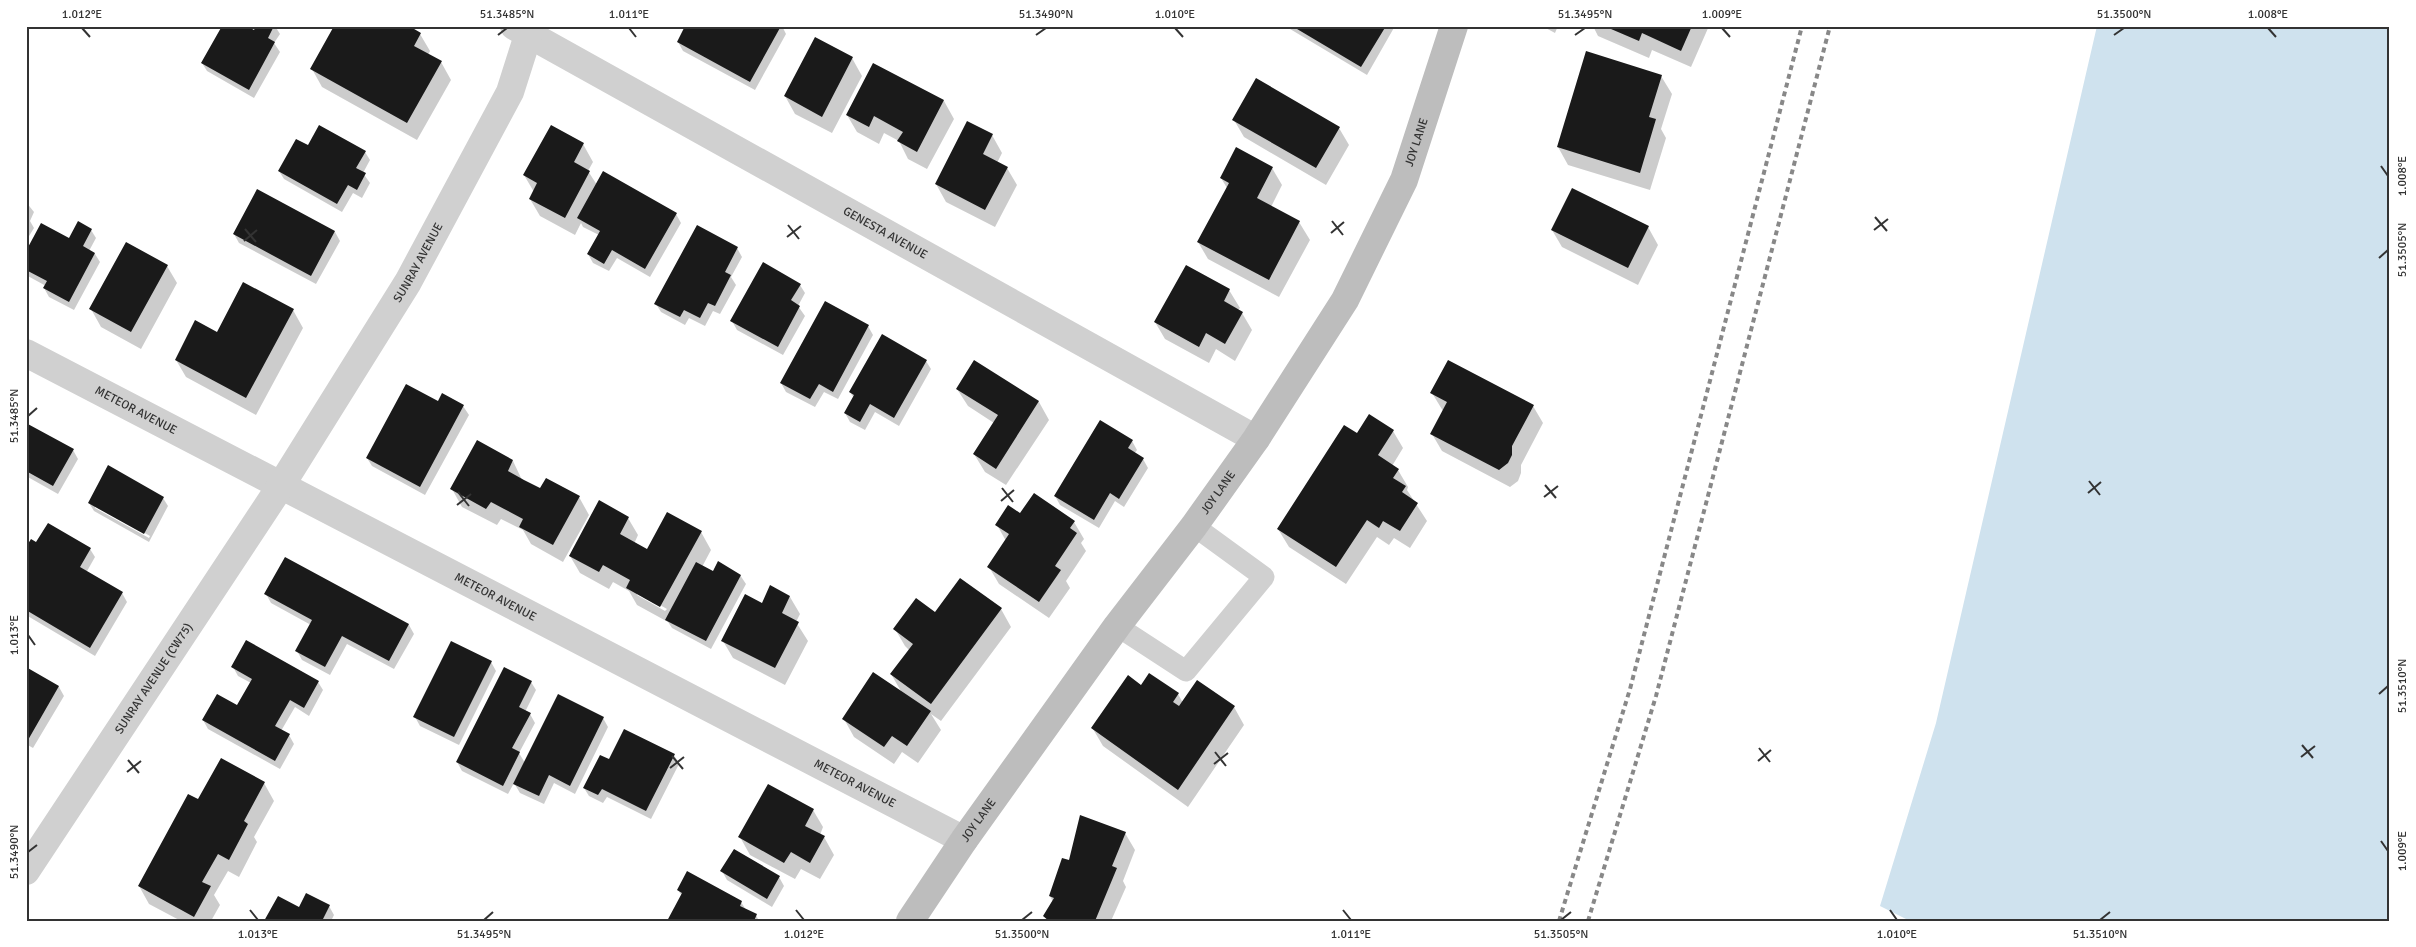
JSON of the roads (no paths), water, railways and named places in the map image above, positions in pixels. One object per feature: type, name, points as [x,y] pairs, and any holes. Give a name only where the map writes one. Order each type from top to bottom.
[{"type":"street","name":"JOY LANE","points":[[910,921],[964,840],[1117,626],[1194,526],[1256,439],[1345,300],[1404,180],[1454,26]]},
{"type":"street","name":"GENESTA AVENUE","points":[[524,29],[1256,439]]},
{"type":"street","name":"SUNRAY AVENUE","points":[[280,486],[408,282],[510,92],[524,29]]},
{"type":"street","name":"METEOR AVENUE","points":[[26,353],[964,840]]},
{"type":"street","name":"SUNRAY AVENUE (CW75)","points":[[26,870],[280,486]]},
{"type":"lane","points":[[1117,626],[1186,671],[1264,577],[1194,526]]},
{"type":"water","points":[[2097,26],[2390,26],[2390,921],[1910,921],[1880,906],[1936,723]]},
{"type":"railway","points":[[1559,921],[1630,689],[1802,26]]},
{"type":"railway","points":[[1588,921],[1656,696],[1830,26]]}]
